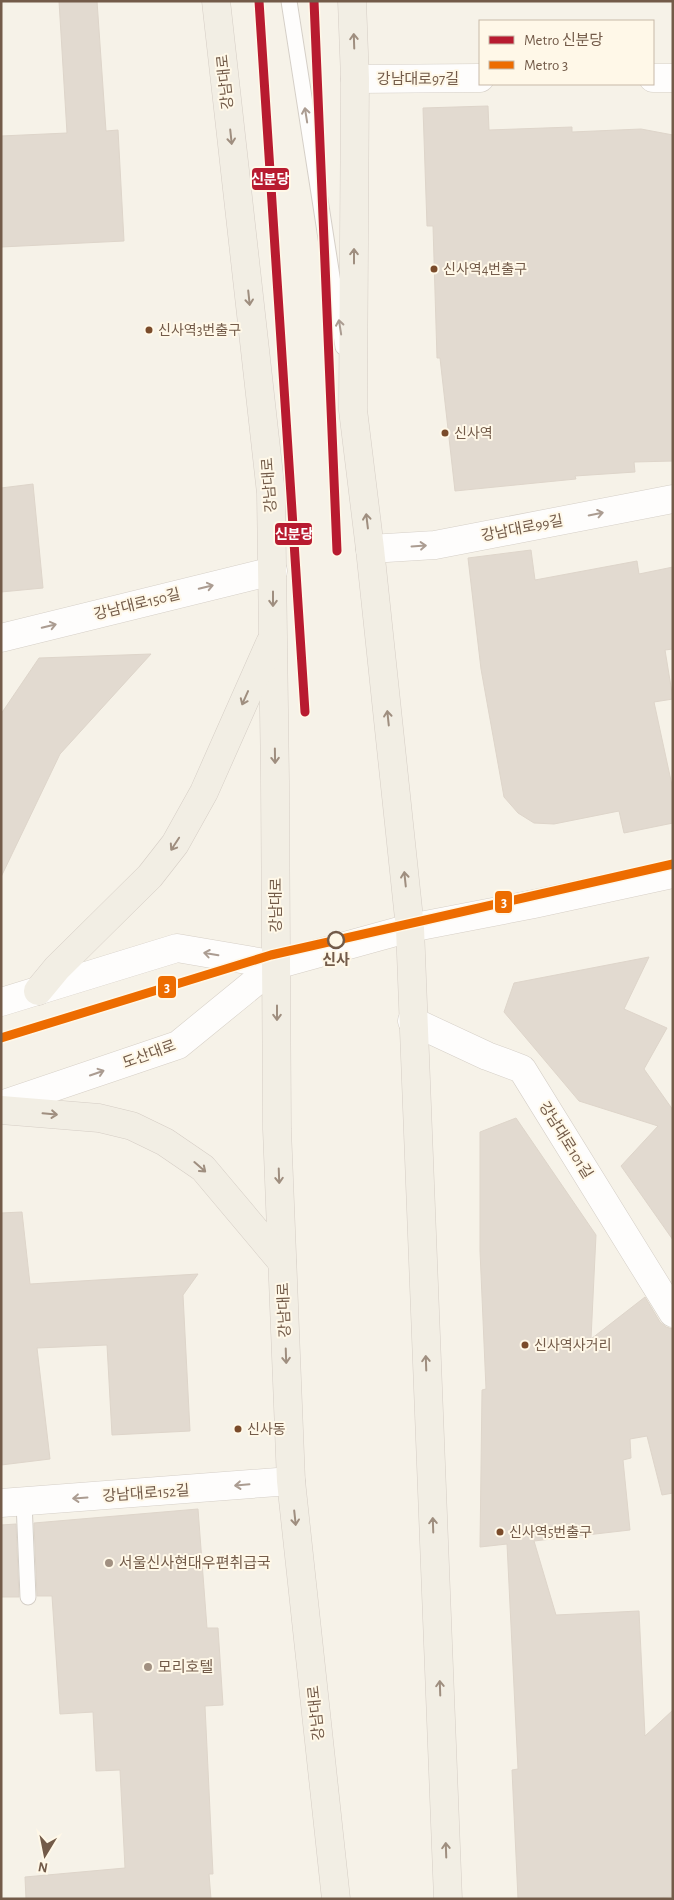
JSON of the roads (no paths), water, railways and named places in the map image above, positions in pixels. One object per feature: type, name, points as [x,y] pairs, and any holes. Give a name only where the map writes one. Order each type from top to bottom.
[{"type":"main road","name":"강남대로","points":[[216,1],[271,493],[277,1129],[291,1481],[336,1899]]},
{"type":"main road","points":[[352,1],[355,79],[353,410],[370,550],[410,928],[412,1020],[448,1899]]},
{"type":"main road","points":[[38,991],[57,968],[150,876],[175,844],[204,792],[273,637]]},
{"type":"main road","points":[[1,1110],[99,1118],[132,1126],[165,1142],[203,1168],[282,1262]]},
{"type":"street","name":"강남대로97길","points":[[355,79],[479,78]]},
{"type":"street","points":[[654,78],[673,78]]},
{"type":"street","name":"강남대로99길","points":[[370,550],[435,545],[673,499]]},
{"type":"street","name":"강남대로150길","points":[[1,638],[273,571]]},
{"type":"street","name":"도산대로","points":[[1,1002],[176,948],[276,964],[410,928],[673,874]]},
{"type":"street","name":"도산대로","points":[[1,1106],[178,1045],[276,964]]},
{"type":"street","name":"강남대로101길","points":[[412,1020],[487,1056],[522,1069],[673,1312]]},
{"type":"street","name":"강남대로152길","points":[[12,1503],[291,1481]]},
{"type":"lane","points":[[289,1],[353,410]]},
{"type":"lane","points":[[12,1503],[28,1596]]},
{"type":"metro line","name":"신분당","points":[[259,1],[305,712]]},
{"type":"metro line","name":"신분당","points":[[314,1],[337,551]]},
{"type":"metro line","name":"3","points":[[1,1038],[271,955],[673,864]]},
{"type":"place","name":"신사역4번출구","points":[[434,269]]},
{"type":"place","name":"신사역3번출구","points":[[149,330]]},
{"type":"place","name":"신사역","points":[[445,433]]},
{"type":"place","name":"신사","points":[[336,940]]},
{"type":"place","name":"신사역사거리","points":[[525,1345]]},
{"type":"place","name":"신사동","points":[[238,1429]]},
{"type":"place","name":"신사역5번출구","points":[[500,1532]]},
{"type":"place","name":"서울신사현대우편취급국","points":[[109,1563]]},
{"type":"place","name":"모리호텔","points":[[148,1667]]}]
